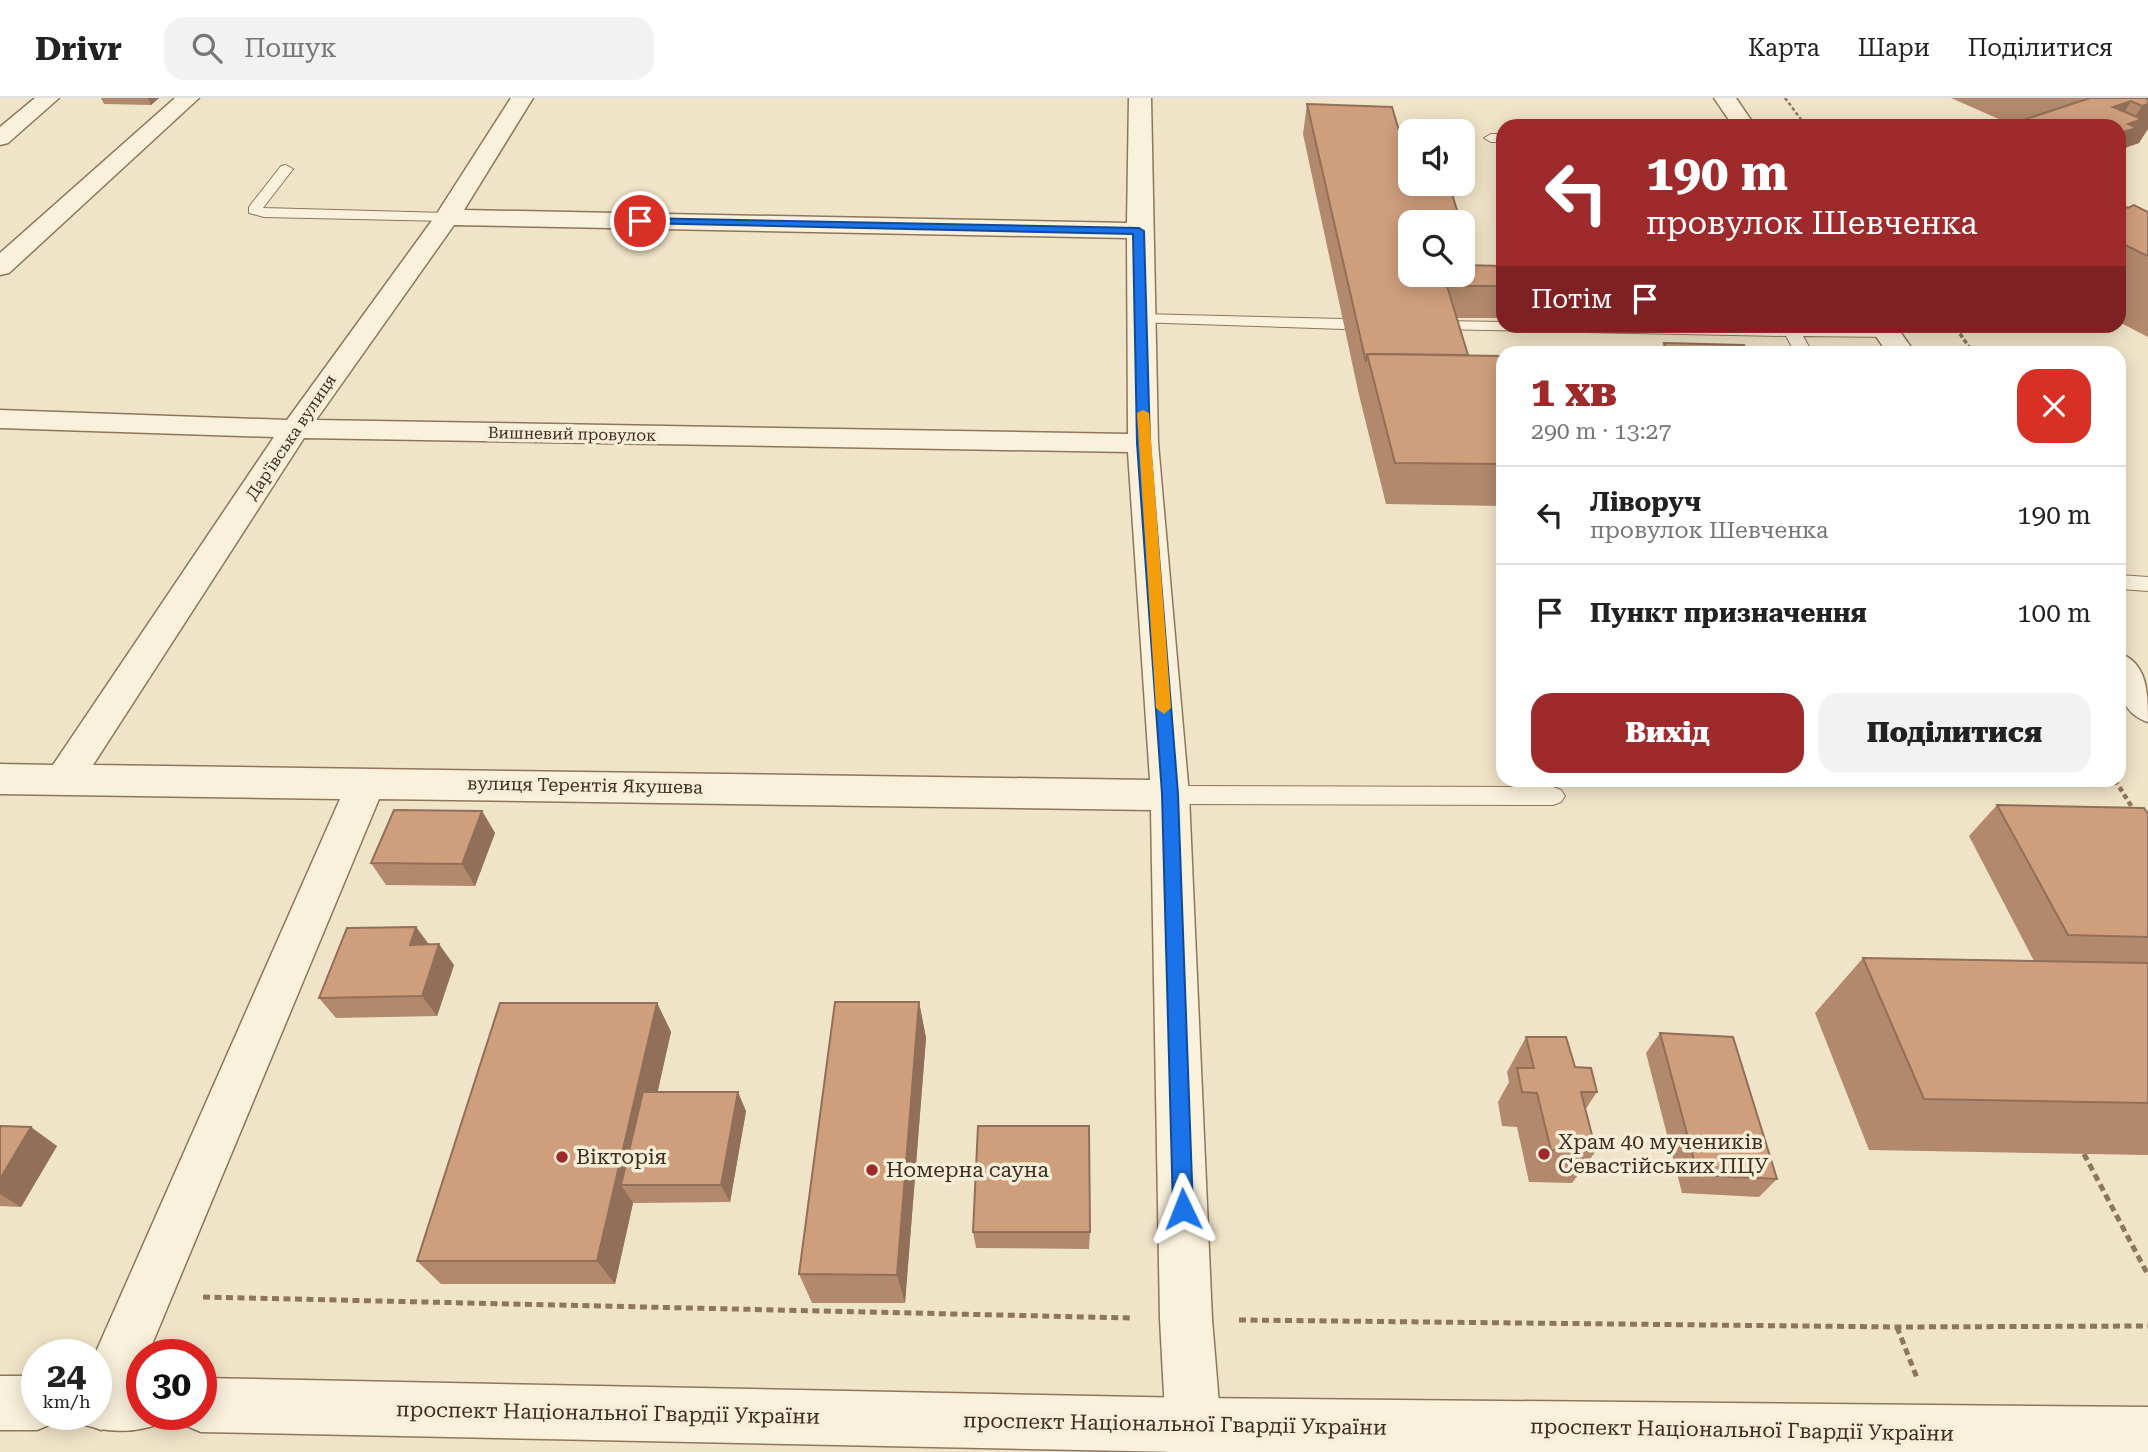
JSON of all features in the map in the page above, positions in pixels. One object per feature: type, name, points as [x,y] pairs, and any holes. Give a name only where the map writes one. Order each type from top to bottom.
[{"type":"street","points":[[0,138],[48,98]]},
{"type":"street","points":[[0,267],[188,98]]},
{"type":"street","name":"Дар'ївська вулиця","points":[[64,779],[295,429],[447,217],[522,98]]},
{"type":"street","points":[[1140,98],[1139,231],[1143,443],[1170,794],[1186,1319],[1194,1439]]},
{"type":"street","points":[[1725,98],[1739,119]]},
{"type":"street","points":[[447,217],[1139,231]]},
{"type":"street","name":"Вишневий провулок","points":[[0,419],[295,429],[1143,443]]},
{"type":"street","points":[[2126,676],[2148,708]]},
{"type":"street","name":"вулиця Терентія Якушева","points":[[0,779],[1170,794]]},
{"type":"street","points":[[113,1404],[147,1296],[368,782]]},
{"type":"street","points":[[0,1403],[21,1403]]},
{"type":"street","name":"проспект Національної Гвардії України","points":[[217,1406],[1194,1439],[2148,1434]]},
{"type":"lane","points":[[286,169],[254,210],[264,213],[447,217]]},
{"type":"lane","points":[[1142,319],[1344,324]]},
{"type":"lane","points":[[1442,326],[1496,326]]},
{"type":"lane","points":[[1846,333],[1890,337]]},
{"type":"lane","points":[[2126,582],[2147,582]]},
{"type":"lane","points":[[1170,794],[1553,796]]},
{"type":"path","points":[[1785,98],[1800,119]]},
{"type":"path","points":[[2119,787],[2141,823]]},
{"type":"path","points":[[2084,1154],[2148,1276]]},
{"type":"path","points":[[147,1296],[1186,1319],[1896,1327],[2148,1326]]},
{"type":"building","points":[[2090,98],[2148,99],[2148,104],[2142,106],[2131,101],[2113,107],[2142,119],[2128,124],[2137,128],[2126,131],[2126,119],[2026,119]]},
{"type":"building","points":[[1307,104],[1392,107],[1398,127],[1398,196],[1453,196],[1457,210],[1398,210],[1398,287],[1447,287],[1468,355],[1367,354],[1366,362]]},
{"type":"building","points":[[2134,205],[2148,212],[2148,256],[2126,245],[2126,207]]},
{"type":"building","points":[[1475,265],[1496,266],[1496,286],[1475,286]]},
{"type":"building","points":[[1664,343],[1744,346],[1665,346]]},
{"type":"building","points":[[1367,354],[1496,356],[1496,464],[1395,463]]},
{"type":"building","points":[[1997,805],[2144,808],[2148,814],[2148,937],[2068,935]]},
{"type":"building","points":[[394,810],[482,811],[462,864],[371,863]]},
{"type":"building","points":[[416,927],[410,945],[439,944],[422,996],[319,998],[347,928]]},
{"type":"building","points":[[1863,958],[2148,963],[2148,1103],[1924,1099]]},
{"type":"building","name":"Номерна сауна","points":[[835,1002],[919,1002],[897,1275],[799,1274]]},
{"type":"building","name":"Вікторія","points":[[500,1003],[657,1003],[597,1261],[417,1261]]},
{"type":"building","points":[[1660,1033],[1733,1037],[1777,1179],[1698,1175]]},
{"type":"building","points":[[1526,1037],[1566,1037],[1575,1067],[1591,1068],[1597,1092],[1581,1092],[1596,1151],[1551,1150],[1537,1093],[1522,1092],[1517,1068],[1534,1068]]},
{"type":"building","points":[[643,1092],[738,1092],[721,1185],[621,1185]]},
{"type":"building","points":[[0,1126],[31,1127],[0,1179]]},
{"type":"building","points":[[978,1126],[1089,1126],[1090,1232],[973,1232]]},
{"type":"slow traffic","points":[[1143,413],[1143,443],[1164,708]]},
{"type":"place","name":"Храм 40 мучеників Севастійських ПЦУ","points":[[1544,1154]]},
{"type":"place","name":"Вікторія","points":[[562,1157]]},
{"type":"place","name":"Номерна сауна","points":[[872,1170]]},
{"type":"route","points":[[640,221],[1139,231],[1143,443],[1170,794],[1183,1209]]}]
